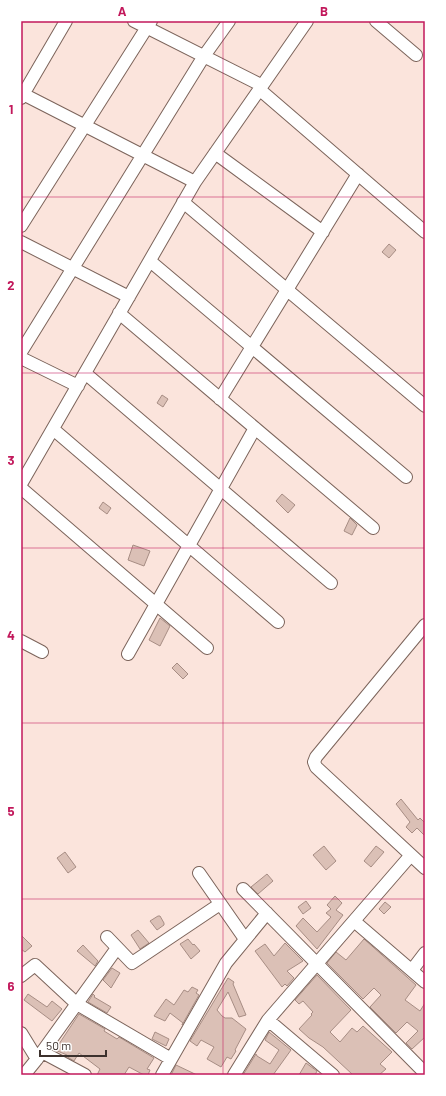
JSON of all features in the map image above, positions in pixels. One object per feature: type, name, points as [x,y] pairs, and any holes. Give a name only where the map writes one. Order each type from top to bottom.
[{"type":"street","points":[[66,21],[22,95],[195,182]]},
{"type":"street","points":[[134,21],[148,24],[260,87],[425,232]]},
{"type":"street","points":[[21,352],[204,56],[229,21]]},
{"type":"street","points":[[21,484],[195,182],[307,21]]},
{"type":"street","points":[[376,21],[416,55]]},
{"type":"street","points":[[21,226],[148,24]]},
{"type":"street","points":[[215,153],[323,232]]},
{"type":"street","points":[[220,399],[358,174]]},
{"type":"street","points":[[183,202],[425,406]]},
{"type":"street","points":[[21,242],[129,297]]},
{"type":"street","points":[[150,261],[406,477]]},
{"type":"street","points":[[119,313],[373,528]]},
{"type":"street","points":[[21,358],[78,386]]},
{"type":"street","points":[[85,373],[331,583]]},
{"type":"street","points":[[128,654],[255,428]]},
{"type":"street","points":[[53,429],[278,622]]},
{"type":"street","points":[[21,488],[208,648]]},
{"type":"street","points":[[425,625],[382,676],[314,762],[316,767],[425,868]]},
{"type":"street","points":[[21,641],[42,652]]},
{"type":"street","points":[[234,1075],[268,1020],[411,855]]},
{"type":"street","points":[[199,874],[245,940]]},
{"type":"street","points":[[243,889],[425,1073]]},
{"type":"street","points":[[107,937],[132,963],[220,904]]},
{"type":"street","points":[[162,1075],[226,963],[267,913]]},
{"type":"street","points":[[354,921],[425,982]]},
{"type":"street","points":[[24,1075],[40,1056],[117,948]]},
{"type":"street","points":[[412,970],[425,953]]},
{"type":"street","points":[[21,976],[35,965],[77,1004],[171,1059]]},
{"type":"street","points":[[268,1020],[333,1075]]},
{"type":"street","points":[[21,1033],[40,1056],[85,1075]]},
{"type":"building","points":[[389,244],[396,250],[389,258],[382,252]]},
{"type":"building","points":[[162,395],[168,399],[163,407],[157,403]]},
{"type":"building","points":[[282,494],[295,505],[288,513],[276,501]]},
{"type":"building","points":[[103,502],[111,508],[107,514],[99,508]]},
{"type":"building","points":[[350,518],[357,525],[352,535],[344,531]]},
{"type":"building","points":[[133,545],[150,551],[144,566],[128,560]]},
{"type":"building","points":[[160,618],[170,626],[160,646],[149,640]]},
{"type":"building","points":[[177,663],[188,674],[183,679],[172,668]]},
{"type":"building","points":[[401,799],[418,820],[420,818],[425,823],[425,836],[417,828],[412,833],[406,827],[410,822],[396,804]]},
{"type":"building","points":[[324,846],[336,861],[326,870],[313,855]]},
{"type":"building","points":[[376,846],[384,852],[371,867],[364,861]]},
{"type":"building","points":[[65,852],[76,867],[68,873],[57,858]]},
{"type":"building","points":[[267,874],[273,881],[258,894],[251,887]]},
{"type":"building","points":[[335,896],[342,903],[336,910],[343,915],[317,949],[296,926],[303,918],[317,932],[331,917],[326,913],[331,909],[327,905]]},
{"type":"building","points":[[306,901],[311,908],[303,914],[298,907]]},
{"type":"building","points":[[385,902],[391,907],[384,914],[379,909]]},
{"type":"building","points":[[160,916],[164,925],[157,930],[150,921]]},
{"type":"building","points":[[138,930],[149,943],[140,949],[131,935]]},
{"type":"building","points":[[21,935],[32,946],[25,952],[21,949]]},
{"type":"building","points":[[188,939],[200,951],[191,959],[180,944]]},
{"type":"building","points":[[364,939],[416,985],[405,1000],[420,1011],[425,1003],[425,1037],[412,1049],[406,1043],[418,1031],[407,1022],[396,1033],[370,1007],[381,995],[374,988],[363,999],[327,963],[336,952],[346,960]]},
{"type":"building","points":[[285,943],[303,961],[287,971],[294,978],[287,986],[285,984],[282,987],[255,951],[265,944],[274,956]]},
{"type":"building","points":[[83,945],[98,961],[95,966],[77,951]]},
{"type":"building","points":[[112,968],[120,973],[111,988],[103,980]]},
{"type":"building","points":[[317,975],[351,1010],[330,1032],[340,1042],[352,1028],[357,1032],[363,1026],[392,1052],[380,1064],[386,1069],[379,1075],[353,1075],[323,1047],[299,1029],[313,1012],[303,1001],[299,1004],[295,1000]]},
{"type":"building","points":[[228,978],[234,982],[233,984],[246,1015],[239,1017],[228,992],[217,1010],[225,1018],[232,1018],[246,1029],[231,1059],[227,1057],[221,1067],[207,1059],[214,1047],[201,1040],[197,1046],[190,1041]]},
{"type":"building","points":[[192,987],[198,990],[196,993],[199,995],[182,1025],[183,1023],[170,1013],[165,1021],[154,1016],[166,999],[174,1005],[184,990],[188,992]]},
{"type":"building","points":[[28,994],[47,1007],[52,1001],[62,1009],[52,1021],[24,1000]]},
{"type":"building","points":[[93,994],[95,996],[94,997],[111,1007],[107,1013],[88,1002]]},
{"type":"building","points":[[79,1014],[105,1029],[104,1031],[117,1039],[119,1037],[154,1058],[147,1069],[150,1070],[148,1075],[144,1075],[129,1067],[124,1075],[97,1075],[100,1069],[79,1053],[74,1061],[66,1056],[67,1055],[55,1050]]},
{"type":"building","points":[[155,1032],[169,1039],[166,1046],[152,1039]]},
{"type":"building","points":[[269,1032],[291,1050],[273,1075],[243,1075],[256,1054],[270,1064],[279,1050],[265,1040]]},
{"type":"building","points":[[306,1063],[317,1071],[315,1075],[299,1075]]},
{"type":"building","points":[[176,1065],[197,1075],[171,1075]]}]
